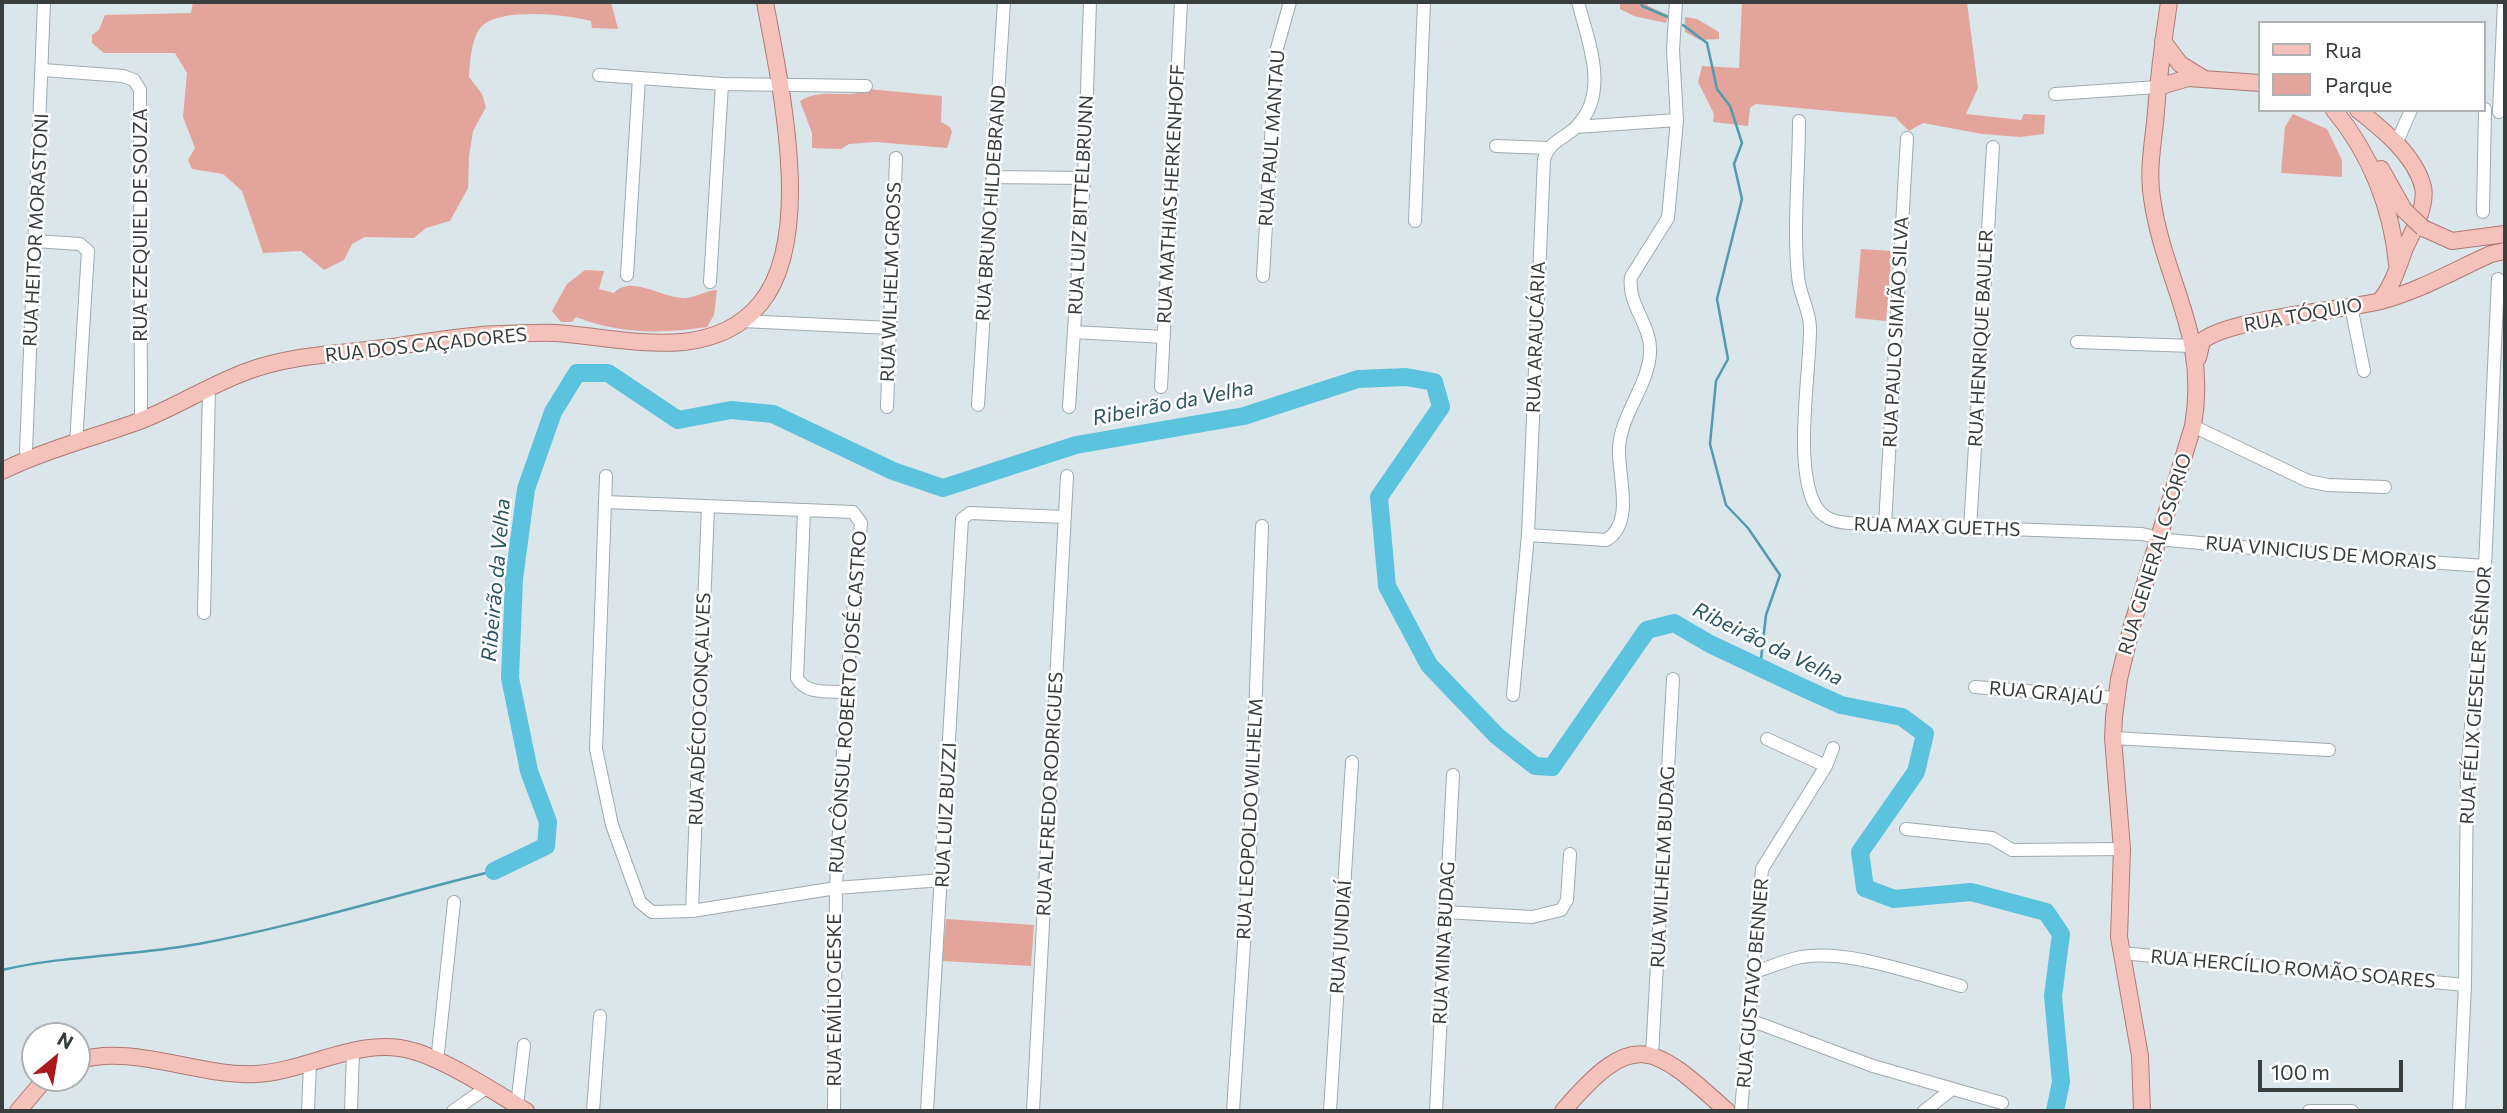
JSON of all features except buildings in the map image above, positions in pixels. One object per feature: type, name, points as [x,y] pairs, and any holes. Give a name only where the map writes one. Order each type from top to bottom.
[{"type":"main road","name":"RUA DOS CAÇADORES","points":[[2,471],[28,458],[141,420],[250,370],[317,356],[492,334],[552,333],[669,343],[711,336],[742,320],[760,304],[769,289],[786,232],[790,190],[789,144],[765,2]]},
{"type":"main road","name":"RUA GENERAL OSÓRIO","points":[[2142,1111],[2140,1056],[2121,953],[2119,907],[2122,849],[2113,738],[2116,698],[2129,638],[2193,426],[2198,387],[2193,346],[2156,224],[2151,194],[2158,87],[2169,2]]},
{"type":"main road","points":[[2163,41],[2180,64],[2205,79]]},
{"type":"main road","points":[[2158,87],[2178,80],[2258,83]]},
{"type":"main road","points":[[2335,112],[2353,137],[2377,182],[2390,216],[2398,266]]},
{"type":"main road","points":[[2348,112],[2404,210],[2423,228],[2452,241],[2505,234]]},
{"type":"main road","points":[[2360,112],[2396,144],[2414,167],[2423,188],[2421,207],[2398,266],[2380,301]]},
{"type":"main road","name":"RUA TÓQUIO","points":[[2197,364],[2202,341],[2227,329],[2380,301],[2410,292],[2481,259],[2505,251]]},
{"type":"main road","name":"RUA TÓQUIO","points":[[2183,306],[2201,326],[2227,329]]},
{"type":"main road","points":[[91,1059],[116,1055],[210,1073],[256,1074],[310,1064],[353,1052],[398,1048],[414,1051],[437,1062],[522,1108]]},
{"type":"main road","points":[[1563,1111],[1589,1081],[1611,1063],[1636,1054],[1652,1055],[1696,1083],[1727,1111]]},
{"type":"main road","points":[[18,1111],[34,1092]]},
{"type":"street","name":"RUA HEITOR MORASTONI","points":[[28,458],[26,450],[44,2]]},
{"type":"street","name":"RUA BRUNO HILDEBRAND","points":[[978,405],[1004,2]]},
{"type":"street","name":"RUA LUIZ BITTELBRUNN","points":[[1069,407],[1084,178],[1090,2]]},
{"type":"street","name":"RUA MATHIAS HERKENHOFF","points":[[1161,387],[1181,2]]},
{"type":"street","name":"RUA PAUL MANTAU","points":[[1263,276],[1276,52],[1290,2]]},
{"type":"street","points":[[1415,221],[1424,2]]},
{"type":"street","points":[[1496,146],[1548,148],[1576,127],[1589,109],[1595,88],[1595,70],[1578,2]]},
{"type":"street","points":[[1528,534],[1606,540],[1614,535],[1620,526],[1623,512],[1619,449],[1621,430],[1650,354],[1646,328],[1629,287],[1631,277],[1668,218],[1677,120],[1674,50],[1676,2]]},
{"type":"street","points":[[2502,112],[2504,2]]},
{"type":"street","name":"RUA EZEQUIEL DE SOUZA","points":[[43,70],[123,76],[134,80],[140,90],[141,420]]},
{"type":"street","points":[[599,75],[722,84],[866,86]]},
{"type":"street","points":[[627,275],[639,78]]},
{"type":"street","points":[[710,282],[722,84]]},
{"type":"street","points":[[2055,94],[2158,87]]},
{"type":"street","points":[[2396,144],[2410,112]]},
{"type":"street","points":[[2483,212],[2485,112]]},
{"type":"street","points":[[1576,127],[1677,120]]},
{"type":"street","name":"RUA MAX GUETHS","points":[[1799,121],[1798,277],[1810,326],[1804,430],[1809,485],[1814,503],[1822,514],[1834,522],[2158,537]]},
{"type":"street","name":"RUA PAULO SIMIÃO SILVA","points":[[1885,525],[1907,138]]},
{"type":"street","name":"RUA HENRIQUE BAULER","points":[[1970,529],[1993,147]]},
{"type":"street","name":"RUA ARAUCÁRIA","points":[[1513,695],[1528,534],[1543,175],[1548,148]]},
{"type":"street","name":"RUA WILHELM GROSS","points":[[887,407],[896,158]]},
{"type":"street","points":[[992,177],[1084,178]]},
{"type":"street","points":[[35,240],[80,244],[88,251],[76,443]]},
{"type":"street","name":"RUA FÉLIX GIESELER SÊNIOR","points":[[2459,1111],[2465,985],[2467,773],[2485,566],[2498,279]]},
{"type":"street","points":[[2351,306],[2364,371]]},
{"type":"street","points":[[742,320],[890,328]]},
{"type":"street","points":[[1074,332],[1164,337]]},
{"type":"street","points":[[2077,342],[2193,346]]},
{"type":"street","points":[[204,613],[209,388]]},
{"type":"street","points":[[2193,426],[2308,481],[2328,485],[2385,487]]},
{"type":"street","points":[[606,476],[596,749],[611,825],[640,902],[652,912],[692,911],[836,888],[942,880]]},
{"type":"street","name":"RUA ALFREDO RODRIGUES","points":[[1033,1111],[1067,476]]},
{"type":"street","name":"RUA CÔNSUL ROBERTO JOSÉ CASTRO","points":[[606,502],[853,512],[861,523],[846,692],[836,888]]},
{"type":"street","name":"RUA ADÉCIO GONÇALVES","points":[[692,911],[708,507]]},
{"type":"street","points":[[804,512],[797,678],[801,685],[810,690],[846,692]]},
{"type":"street","name":"RUA LUIZ BUZZI","points":[[927,1111],[962,519],[970,513],[1064,517]]},
{"type":"street","name":"RUA LEOPOLDO WILHELM","points":[[1233,1111],[1250,853],[1262,526]]},
{"type":"street","name":"RUA VINICIUS DE MORAIS","points":[[2158,537],[2328,555],[2485,566]]},
{"type":"street","name":"RUA WILHELM BUDAG","points":[[1652,1055],[1674,679]]},
{"type":"street","name":"RUA GRAJAÚ","points":[[1976,687],[2116,698]]},
{"type":"street","points":[[2113,738],[2329,750]]},
{"type":"street","points":[[1767,739],[1826,766]]},
{"type":"street","name":"RUA GUSTAVO BENNER","points":[[1741,1111],[1762,869],[1826,766],[1833,748]]},
{"type":"street","name":"RUA JUNDIAÍ","points":[[1330,1111],[1352,762]]},
{"type":"street","name":"RUA MINA BUDAG","points":[[1436,1111],[1453,775]]},
{"type":"street","points":[[1906,829],[1992,838],[2012,850],[2122,849]]},
{"type":"street","points":[[1445,912],[1532,917],[1561,911],[1567,900],[1570,854]]},
{"type":"street","name":"RUA EMÍLIO GESKE","points":[[834,1111],[836,888]]},
{"type":"street","points":[[437,1062],[454,902]]},
{"type":"street","name":"RUA HERCÍLIO ROMÃO SOARES","points":[[2121,953],[2465,985]]},
{"type":"street","points":[[1755,972],[1798,957],[1847,958],[1961,986]]},
{"type":"street","points":[[593,1111],[600,1016]]},
{"type":"street","points":[[1750,1020],[1873,1066],[2002,1103]]},
{"type":"street","points":[[522,1108],[524,1045]]},
{"type":"street","points":[[351,1111],[353,1052]]},
{"type":"street","points":[[308,1111],[310,1064]]},
{"type":"street","points":[[453,1111],[486,1088]]},
{"type":"street","points":[[1924,1111],[1951,1090]]},
{"type":"street","points":[[2309,1111],[2352,1111]]},
{"type":"green space","points":[[193,2],[611,2],[618,29],[592,28],[591,21],[535,14],[505,16],[483,25],[474,42],[469,77],[482,94],[486,107],[473,131],[468,188],[450,221],[426,228],[414,238],[365,237],[352,244],[344,260],[324,270],[301,251],[263,253],[242,191],[223,174],[192,169],[188,160],[195,148],[183,117],[187,73],[175,53],[104,53],[92,43],[92,35],[99,30],[105,15],[191,13]]},
{"type":"green space","points":[[1620,2],[1646,2],[1648,6],[1668,15],[1666,23],[1634,16],[1620,9]]},
{"type":"green space","points":[[1742,2],[1967,2],[1978,88],[1966,114],[2021,120],[2024,114],[2045,115],[2044,134],[2020,137],[1982,134],[1923,123],[1909,131],[1895,117],[1756,104],[1750,108],[1748,126],[1713,122],[1714,114],[1698,82],[1702,66],[1739,68]]},
{"type":"green space","points":[[1685,17],[1697,19],[1719,32],[1719,39],[1700,40],[1685,32]]},
{"type":"green space","points":[[868,89],[942,96],[941,122],[950,127],[952,132],[947,148],[875,142],[849,144],[841,149],[812,148],[812,133],[800,101],[818,94],[852,94]]},
{"type":"green space","points":[[2293,114],[2327,129],[2342,160],[2342,177],[2281,173],[2285,127]]},
{"type":"green space","points":[[1861,249],[1892,251],[1886,321],[1855,318]]},
{"type":"green space","points":[[585,270],[604,271],[599,289],[614,293],[621,288],[638,286],[685,298],[717,290],[714,315],[707,327],[673,331],[608,327],[576,317],[572,322],[561,322],[552,311],[567,284]]},
{"type":"green space","points":[[946,919],[1034,925],[1031,966],[942,961]]},
{"type":"waterway","points":[[1641,2],[1642,6],[1668,17]]},
{"type":"waterway","points":[[1683,25],[1707,43],[1717,89],[1730,106],[1742,143],[1734,164],[1742,199],[1717,299],[1728,359],[1716,381],[1710,444],[1726,505],[1748,528],[1780,575],[1766,615],[1760,668]]},
{"type":"waterway","name":"Ribeirão da Velha","points":[[494,871],[546,846],[548,822],[529,771],[510,678],[514,579],[526,489],[553,412],[577,373],[608,373],[678,420],[731,410],[773,414],[893,471],[943,488],[1076,445],[1244,416],[1358,379],[1406,377],[1434,382],[1441,407],[1379,497],[1387,586],[1429,665],[1497,736],[1535,766],[1552,767],[1647,630],[1674,623],[1710,644],[1841,705],[1902,717],[1925,734],[1916,772],[1860,852],[1865,888],[1894,899],[1971,892],[2046,912],[2061,934],[2053,996],[2061,1082],[2055,1111]]},
{"type":"waterway","name":"Ribeirão da Velha","points":[[2,970],[50,961],[174,948],[235,937],[494,871]]}]
